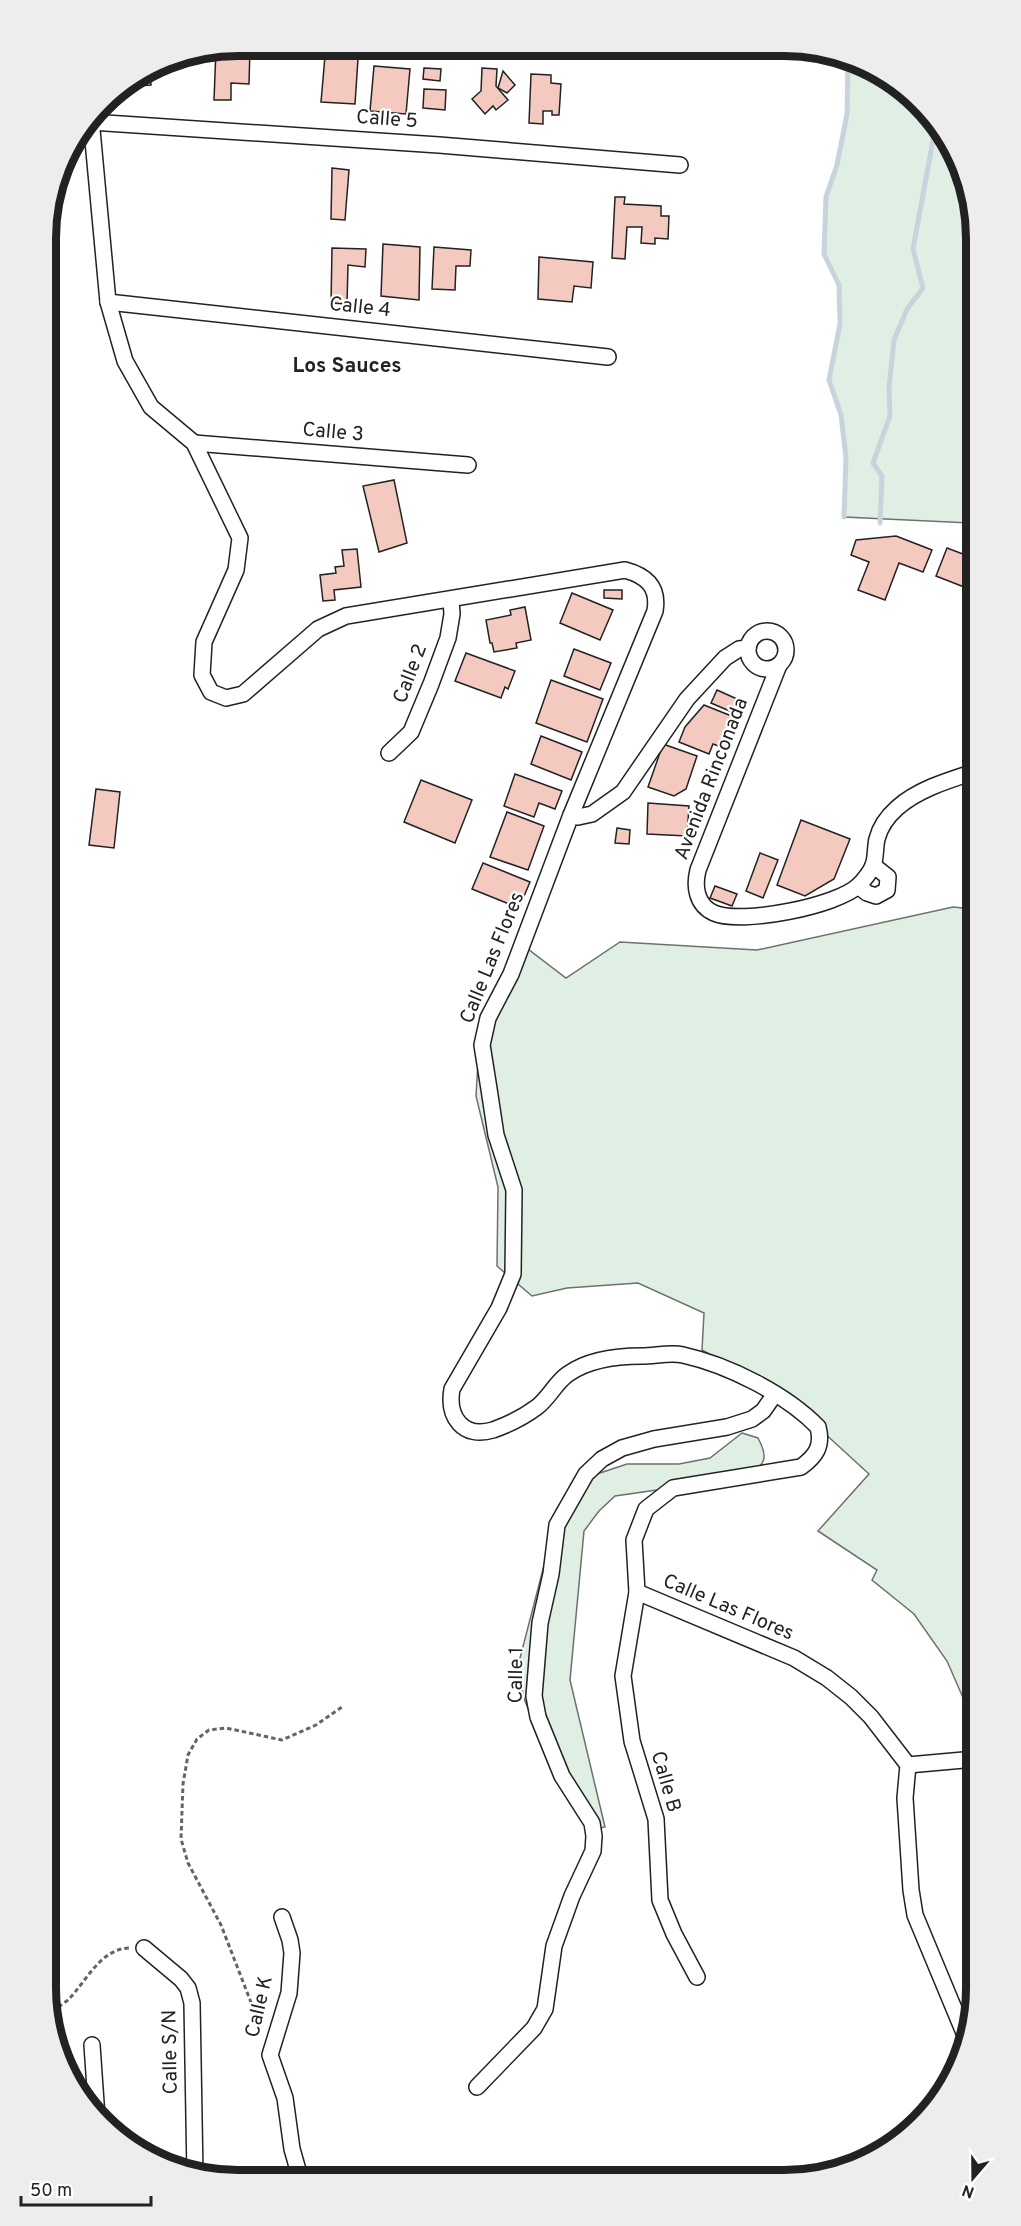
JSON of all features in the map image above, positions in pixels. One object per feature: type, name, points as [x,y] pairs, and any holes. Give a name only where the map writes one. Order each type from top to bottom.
[{"type":"street","name":"Calle 5","points":[[98,121],[680,165]]},
{"type":"street","name":"Calle Las Flores","points":[[92,129],[108,302],[125,361],[151,407],[194,443],[240,538],[236,570],[204,642],[202,675],[211,692],[226,698],[243,694],[318,629],[346,616],[625,570],[638,574],[652,585],[656,594],[655,610],[571,815],[511,974],[488,1018],[482,1045],[496,1135],[514,1190],[513,1274],[499,1308],[452,1389],[450,1404],[453,1416],[459,1424],[473,1431],[490,1431],[537,1407],[567,1374],[592,1362],[625,1356],[681,1354],[746,1377],[775,1394],[818,1427],[820,1443],[813,1459],[801,1467],[673,1488],[658,1498],[646,1509],[634,1540],[637,1592],[794,1658],[827,1678],[872,1717],[908,1765]]},
{"type":"street","name":"Calle 4","points":[[108,302],[608,357]]},
{"type":"street","name":"Calle 3","points":[[194,443],[468,465]]},
{"type":"street","name":"Calle 2","points":[[389,753],[411,732],[431,684],[448,638],[452,614],[451,600]]},
{"type":"street","name":"Avenida Rinconada","points":[[571,815],[578,817],[592,814],[622,792],[687,699],[725,658],[739,649],[753,659],[773,668],[784,661],[787,648],[781,637],[776,633],[764,631],[753,637],[753,659],[771,684]]},
{"type":"street","name":"Avenida Rinconada","points":[[779,665],[698,870],[696,882],[698,897],[714,913],[740,917],[794,911],[829,900],[858,886],[873,865],[877,838],[885,820],[898,807],[921,792],[966,775]]},
{"type":"street","points":[[858,886],[876,896],[887,890],[888,877],[873,865]]},
{"type":"street","name":"Calle 1","points":[[477,2087],[534,2028],[545,2009],[554,1946],[572,1896],[593,1851],[592,1823],[562,1776],[538,1717],[534,1696],[540,1623],[551,1574],[557,1524],[586,1473],[602,1459],[622,1448],[654,1439],[727,1427],[752,1419],[763,1411],[775,1394]]},
{"type":"street","name":"Calle B","points":[[637,1592],[623,1676],[632,1741],[656,1819],[660,1900],[674,1934],[697,1977]]},
{"type":"street","points":[[961,2026],[915,1915],[910,1890],[905,1798],[908,1765],[965,1760]]},
{"type":"street","name":"Calle K","points":[[282,1917],[292,1953],[289,1993],[270,2055],[285,2097],[292,2150],[298,2170]]},
{"type":"street","name":"Calle S/N","points":[[144,1948],[181,1979],[188,1988],[192,2003],[195,2165]]},
{"type":"street","points":[[92,2045],[96,2102]]},
{"type":"path","points":[[270,2055],[260,2035],[252,2005],[221,1925],[188,1863],[181,1839],[183,1784],[188,1755],[197,1739],[209,1730],[226,1728],[282,1740],[316,1725],[342,1707]]},
{"type":"path","points":[[57,2008],[67,2001],[102,1959],[121,1948],[144,1948]]},
{"type":"green space","points":[[848,67],[874,80],[912,109],[941,146],[952,168],[959,190],[966,237],[966,523],[844,517],[846,458],[841,415],[829,380],[840,324],[839,285],[824,254],[826,197],[837,165],[847,114]]},
{"type":"green space","points":[[953,907],[966,908],[965,1703],[947,1661],[914,1614],[872,1580],[877,1570],[818,1531],[869,1474],[785,1397],[702,1350],[704,1313],[638,1283],[567,1288],[532,1296],[497,1266],[498,1187],[476,1096],[480,1028],[520,943],[566,978],[620,942],[757,950]]},
{"type":"green space","points":[[742,1433],[758,1438],[764,1456],[762,1464],[748,1477],[615,1496],[599,1511],[584,1531],[570,1680],[605,1827],[588,1830],[556,1779],[523,1696],[519,1662],[556,1519],[572,1491],[597,1474],[627,1464],[679,1464],[710,1458]]},
{"type":"building","points":[[250,56],[249,84],[231,83],[231,100],[214,100],[216,57]]},
{"type":"building","points":[[325,56],[358,59],[355,104],[321,102]]},
{"type":"building","points":[[374,66],[410,69],[406,114],[370,111]]},
{"type":"building","points":[[424,68],[441,69],[440,81],[423,79]]},
{"type":"building","points":[[482,68],[497,69],[496,86],[508,100],[496,110],[493,106],[485,114],[472,99],[481,91]]},
{"type":"building","points":[[503,71],[515,85],[507,93],[498,88]]},
{"type":"building","points":[[531,74],[551,75],[551,83],[561,84],[559,115],[552,115],[552,111],[543,111],[543,124],[529,123]]},
{"type":"building","points":[[151,78],[151,85],[137,86]]},
{"type":"building","points":[[424,89],[446,90],[445,110],[423,108]]},
{"type":"building","points":[[332,168],[349,170],[345,220],[331,219]]},
{"type":"building","points":[[615,197],[625,197],[624,204],[661,206],[661,216],[669,216],[668,239],[655,238],[655,244],[641,243],[642,227],[627,227],[625,259],[612,258]]},
{"type":"building","points":[[383,244],[420,247],[419,300],[381,296]]},
{"type":"building","points":[[434,247],[471,250],[470,266],[456,266],[455,290],[432,289]]},
{"type":"building","points":[[332,248],[366,249],[365,267],[348,265],[347,304],[331,303]]},
{"type":"building","points":[[539,257],[593,262],[591,288],[574,286],[572,302],[538,299]]},
{"type":"building","points":[[394,480],[407,543],[379,552],[363,486]]},
{"type":"building","points":[[896,536],[932,550],[923,572],[899,563],[885,600],[858,590],[869,562],[851,555],[856,540]]},
{"type":"building","points":[[947,548],[966,555],[964,587],[936,576]]},
{"type":"building","points":[[357,549],[361,587],[334,590],[335,600],[323,601],[320,575],[336,573],[335,567],[344,566],[342,550]]},
{"type":"building","points":[[604,590],[622,590],[622,599],[604,598]]},
{"type":"building","points":[[572,593],[613,610],[600,640],[560,623]]},
{"type":"building","points":[[525,607],[531,640],[516,643],[517,648],[494,652],[486,620],[511,615],[510,610]]},
{"type":"building","points":[[574,649],[611,663],[600,690],[564,676]]},
{"type":"building","points":[[466,653],[515,671],[508,689],[505,687],[501,698],[455,681]]},
{"type":"building","points":[[551,680],[603,699],[587,742],[536,723]]},
{"type":"building","points":[[717,690],[737,699],[732,712],[711,703]]},
{"type":"building","points":[[704,705],[739,719],[727,749],[713,744],[709,754],[679,742],[685,727]]},
{"type":"building","points":[[541,736],[582,752],[571,780],[531,764]]},
{"type":"building","points":[[663,744],[697,756],[686,789],[674,796],[648,787]]},
{"type":"building","points":[[515,774],[562,791],[555,809],[539,803],[534,817],[504,806]]},
{"type":"building","points":[[421,780],[472,800],[455,843],[404,822]]},
{"type":"building","points":[[96,789],[120,792],[114,848],[89,845]]},
{"type":"building","points":[[648,803],[689,806],[687,836],[647,834]]},
{"type":"building","points":[[507,812],[544,826],[528,870],[490,857]]},
{"type":"building","points":[[801,820],[850,839],[834,879],[805,896],[777,885]]},
{"type":"building","points":[[617,828],[630,830],[629,844],[615,843]]},
{"type":"building","points":[[760,853],[778,860],[763,898],[746,891]]},
{"type":"building","points":[[483,863],[530,882],[519,908],[472,889]]},
{"type":"building","points":[[715,886],[737,894],[732,906],[710,898]]},
{"type":"waterway","points":[[844,517],[846,458],[841,415],[829,380],[840,324],[839,285],[824,254],[826,197],[837,165],[847,114],[848,67]]},
{"type":"waterway","points":[[880,523],[882,476],[873,463],[890,416],[889,387],[894,340],[907,309],[923,288],[913,249],[934,136]]},
{"type":"district","name":"Los Sauces","points":[[347,366]]}]
